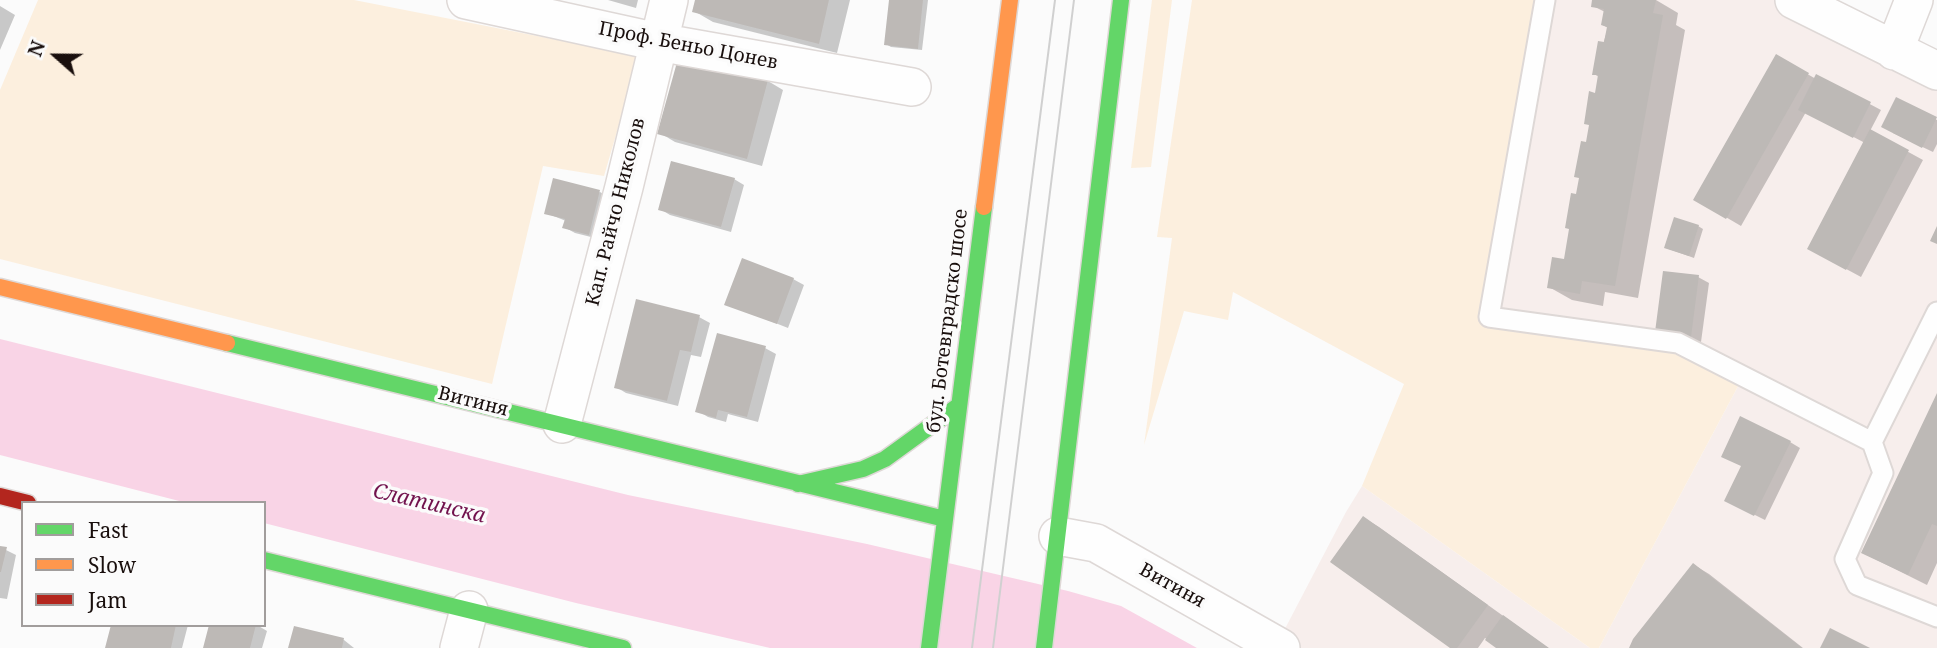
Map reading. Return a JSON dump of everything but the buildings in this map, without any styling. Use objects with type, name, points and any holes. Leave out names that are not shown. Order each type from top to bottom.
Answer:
[{"type":"main road","name":"бул. Ботевградско шосе","points":[[929,648],[1010,0]]},
{"type":"main road","points":[[1044,648],[1121,0]]},
{"type":"main road","name":"Витиня","points":[[0,287],[945,520]]},
{"type":"main road","points":[[798,484],[863,469],[885,459],[958,406]]},
{"type":"main road","points":[[0,496],[21,501]]},
{"type":"main road","points":[[266,560],[622,648]]},
{"type":"street","name":"Проф. Беньо Цонев","points":[[466,0],[657,42],[912,87]]},
{"type":"street","name":"Кап. Райчо Николов","points":[[562,424],[624,187],[669,0]]},
{"type":"street","points":[[1794,0],[1937,71]]},
{"type":"street","points":[[1894,51],[1914,0]]},
{"type":"street","name":"Витиня","points":[[1058,536],[1096,543],[1281,648]]},
{"type":"street","points":[[459,648],[468,610]]},
{"type":"lane","points":[[1545,0],[1489,317],[1678,343],[1872,442],[1883,473],[1845,559],[1857,585],[1937,617]]},
{"type":"lane","points":[[1872,442],[1937,312]]},
{"type":"shaded area","points":[[38,0],[354,0],[639,56],[604,176],[543,166],[492,384],[0,259],[0,90]]},
{"type":"shaded area","points":[[1152,0],[1172,0],[1151,167],[1131,168]]},
{"type":"shaded area","points":[[1192,0],[1545,0],[1489,316],[1678,343],[1744,375],[1599,648],[1590,648],[1362,486],[1404,384],[1233,292],[1228,320],[1184,311],[1144,445],[1172,238],[1157,237]]},
{"type":"shaded area","points":[[1545,0],[1794,0],[1937,71],[1937,648],[1599,648],[1744,375],[1489,317]]},
{"type":"shaded area","points":[[1362,486],[1590,648],[1281,648],[1277,644]]},
{"type":"water","name":"Слатинска","points":[[0,339],[628,495],[867,544],[1068,591],[1121,606],[1197,648],[770,648],[576,603],[266,524],[266,501],[179,501],[0,455]]},
{"type":"tram line","points":[[972,648],[1055,0]]},
{"type":"tram line","points":[[993,648],[1074,0]]},
{"type":"traffic: fast","points":[[1044,648],[1121,0]]},
{"type":"traffic: fast","points":[[929,648],[984,207]]},
{"type":"traffic: fast","points":[[227,343],[945,519]]},
{"type":"traffic: fast","points":[[798,484],[863,469],[885,459],[958,406]]},
{"type":"traffic: fast","points":[[266,560],[623,648]]},
{"type":"traffic: slow","points":[[984,207],[1010,0]]},
{"type":"traffic: slow","points":[[0,287],[227,343]]},
{"type":"traffic: jam","points":[[0,496],[21,501]]}]
